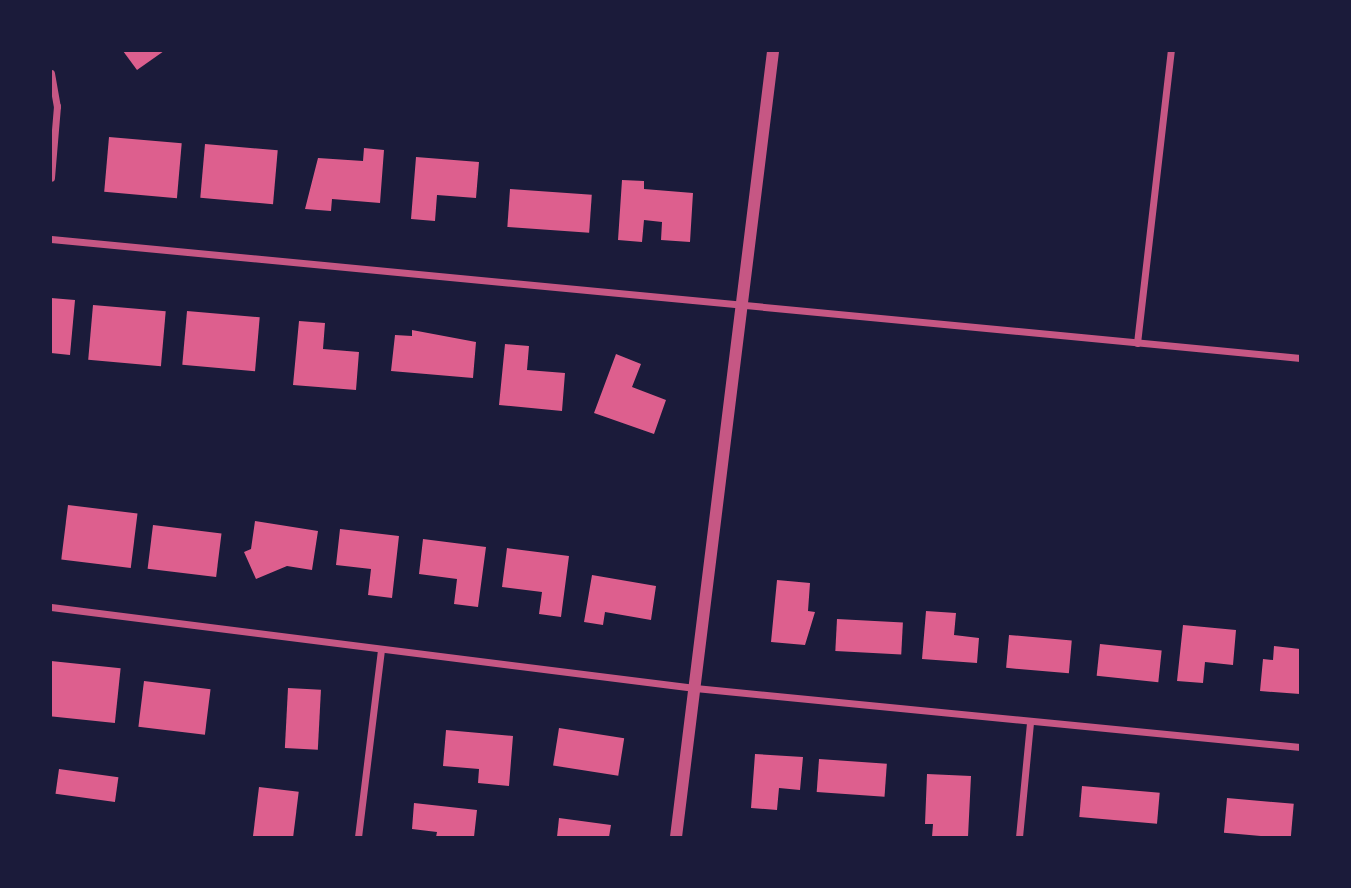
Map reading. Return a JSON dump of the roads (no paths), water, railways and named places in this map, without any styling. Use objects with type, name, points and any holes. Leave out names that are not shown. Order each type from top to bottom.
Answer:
[{"type":"street","points":[[676,837],[773,51]]},
{"type":"street","points":[[1138,343],[1171,51]]},
{"type":"street","points":[[51,73],[57,106],[51,178]]},
{"type":"street","points":[[51,239],[741,307],[1300,358]]},
{"type":"street","points":[[51,607],[695,688],[1300,747]]},
{"type":"street","points":[[358,837],[381,650]]},
{"type":"street","points":[[1019,837],[1030,722]]}]
